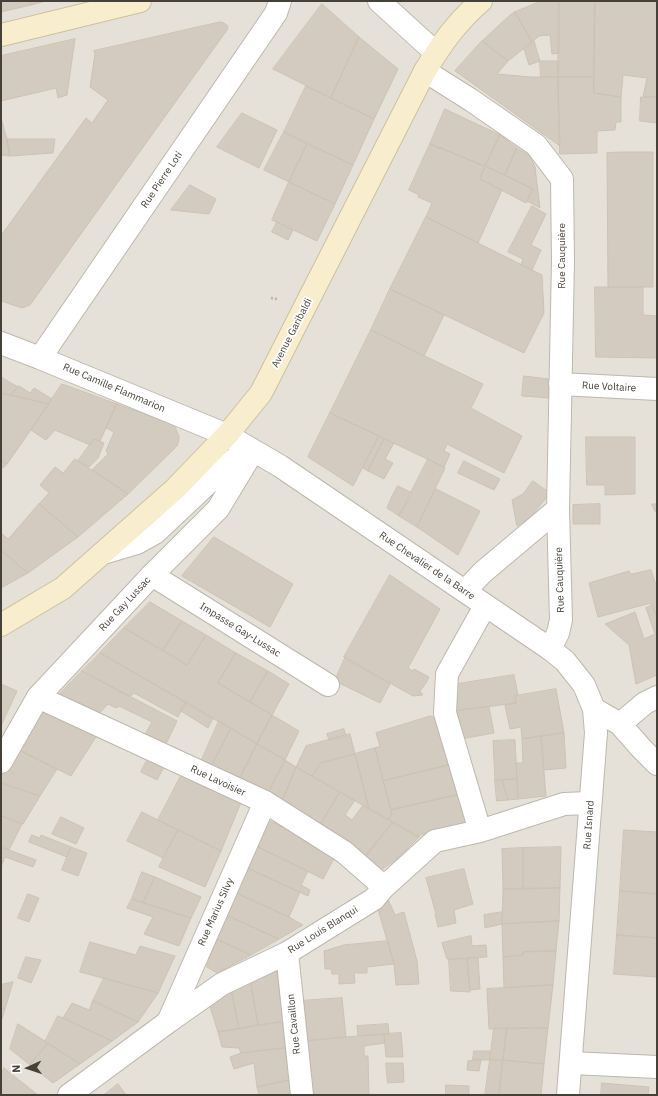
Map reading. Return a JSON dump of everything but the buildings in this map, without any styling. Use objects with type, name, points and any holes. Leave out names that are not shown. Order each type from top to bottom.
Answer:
[{"type":"main road","points":[[1,35],[140,1]]},
{"type":"main road","name":"Avenue Garibaldi","points":[[1,625],[63,588],[175,489],[227,435],[261,393],[425,72],[445,40],[466,15],[481,1]]},
{"type":"street","name":"Rue Pierre Loti","points":[[40,358],[276,13],[280,1]]},
{"type":"street","points":[[379,1],[436,53]]},
{"type":"street","name":"Rue Cauquière","points":[[425,72],[471,100],[536,145],[562,179],[563,261],[558,509],[561,620],[558,633],[550,649]]},
{"type":"street","name":"Rue Camille Flammarion","points":[[1,343],[227,435]]},
{"type":"street","name":"Rue Voltaire","points":[[560,384],[657,389]]},
{"type":"street","name":"Rue Chevalier de la Barre","points":[[227,435],[286,470],[485,606],[447,674],[445,713],[480,831]]},
{"type":"street","name":"Avenue Garibaldi","points":[[103,553],[137,543],[155,533],[225,467],[251,448]]},
{"type":"street","name":"Rue Gay Lussac","points":[[1,762],[38,697],[152,575],[218,509],[247,461],[251,448]]},
{"type":"street","points":[[465,591],[483,572],[558,509]]},
{"type":"street","name":"Impasse Gay-Lussac","points":[[152,575],[328,685]]},
{"type":"street","name":"Rue Isnard","points":[[485,606],[550,649],[565,661],[584,685],[594,709],[596,733],[568,1095]]},
{"type":"street","name":"Rue Lavoisier","points":[[38,697],[265,802],[344,852],[384,886]]},
{"type":"street","points":[[620,724],[645,703],[657,697]]},
{"type":"street","points":[[594,709],[620,724],[657,764]]},
{"type":"street","name":"Rue Marius Silvy","points":[[168,1022],[265,802]]},
{"type":"street","name":"Rue Louis Blanqui","points":[[68,1095],[222,984],[287,953],[374,899],[384,886],[435,841],[480,831],[564,804],[590,803]]},
{"type":"street","name":"Rue Cavaillon","points":[[287,953],[302,1095]]},
{"type":"street","points":[[571,1063],[657,1067]]},
{"type":"shaded area","points":[[1,1],[657,1],[657,1095],[1,1095]]}]
